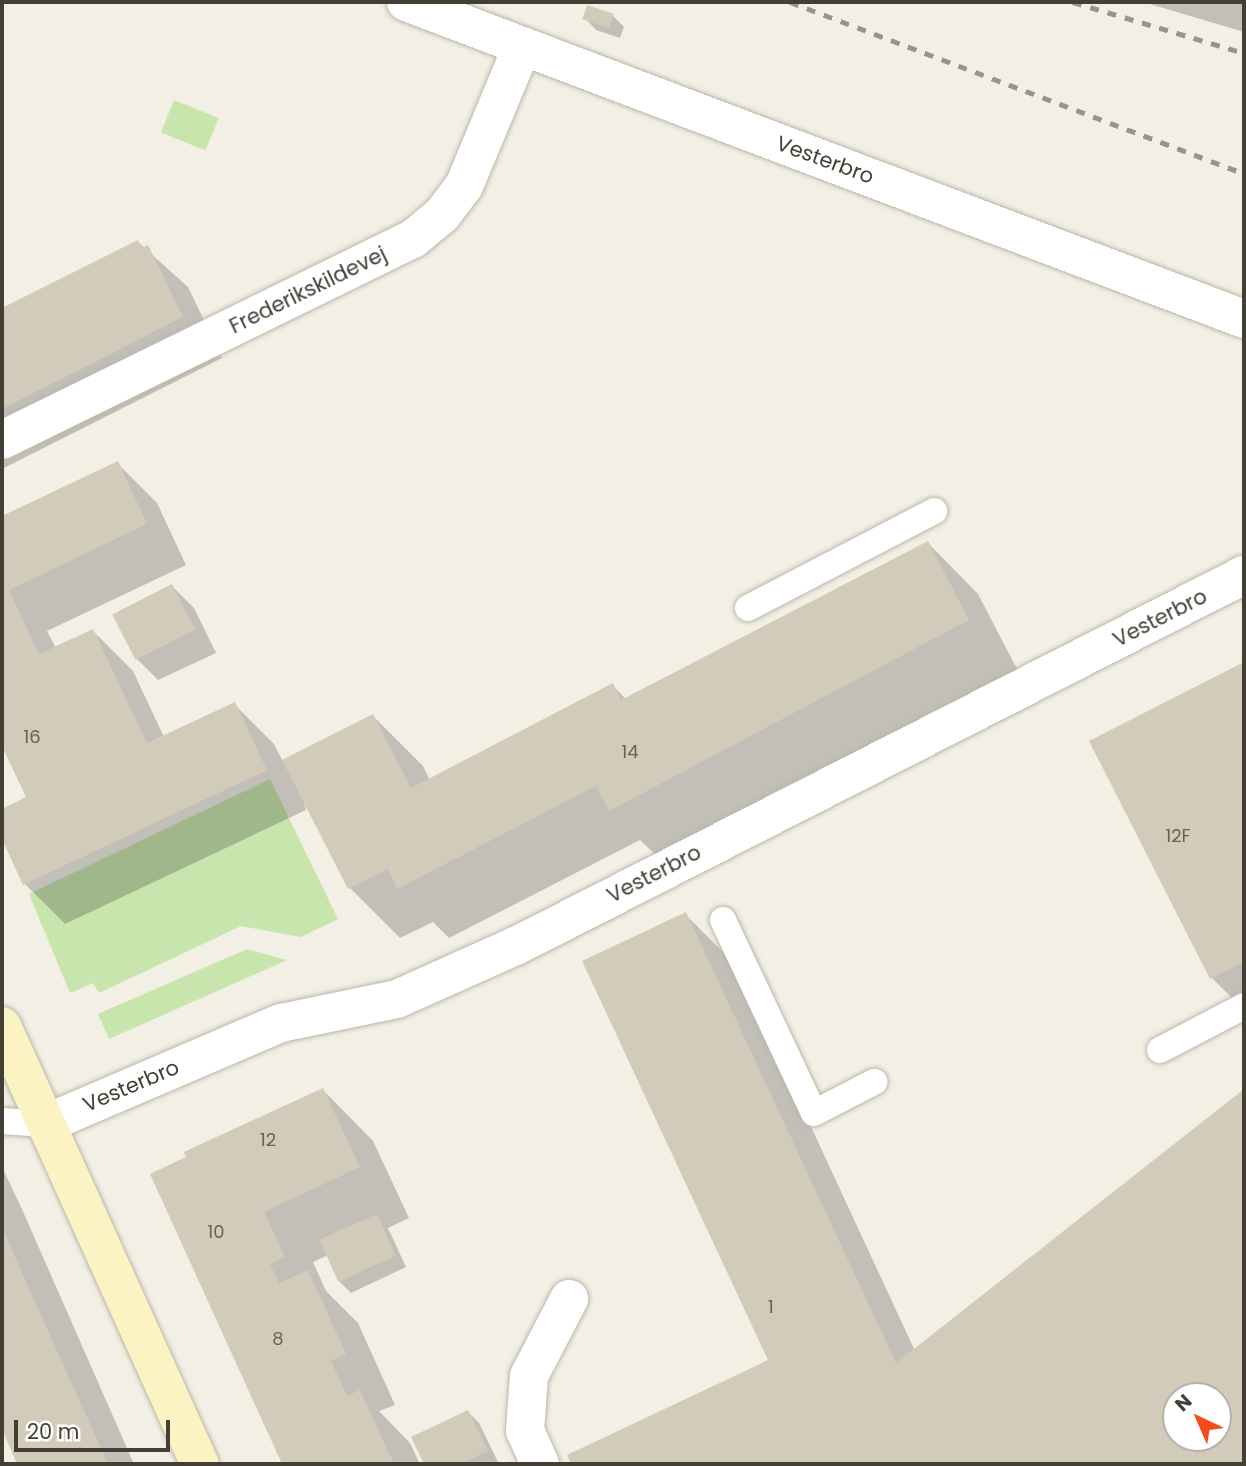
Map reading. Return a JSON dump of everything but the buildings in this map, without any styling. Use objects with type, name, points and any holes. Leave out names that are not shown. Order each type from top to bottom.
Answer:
[{"type":"main road","points":[[2,1026],[200,1464]]},
{"type":"street","name":"Vesterbro","points":[[406,2],[1244,319]]},
{"type":"street","name":"Frederikskildevej","points":[[2,440],[413,239],[442,215],[464,186],[523,47]]},
{"type":"street","name":"Vesterbro","points":[[45,1124],[282,1023],[397,999],[518,945],[1244,575]]},
{"type":"street","points":[[540,1464],[525,1431],[529,1376],[569,1299]]},
{"type":"lane","points":[[748,608],[934,511]]},
{"type":"lane","points":[[723,920],[814,1113],[874,1082]]},
{"type":"lane","points":[[1160,1049],[1244,1006]]},
{"type":"lane","name":"Vesterbro","points":[[2,1121],[45,1124]]},
{"type":"green space","points":[[174,100],[219,118],[205,150],[161,132]]},
{"type":"green space","points":[[270,779],[338,919],[301,937],[241,926],[99,993],[93,983],[70,993],[29,894]]},
{"type":"green space","points":[[247,949],[287,960],[109,1039],[98,1014]]},
{"type":"railway","points":[[790,2],[1244,174]]},
{"type":"railway","points":[[1073,2],[1244,53]]}]
